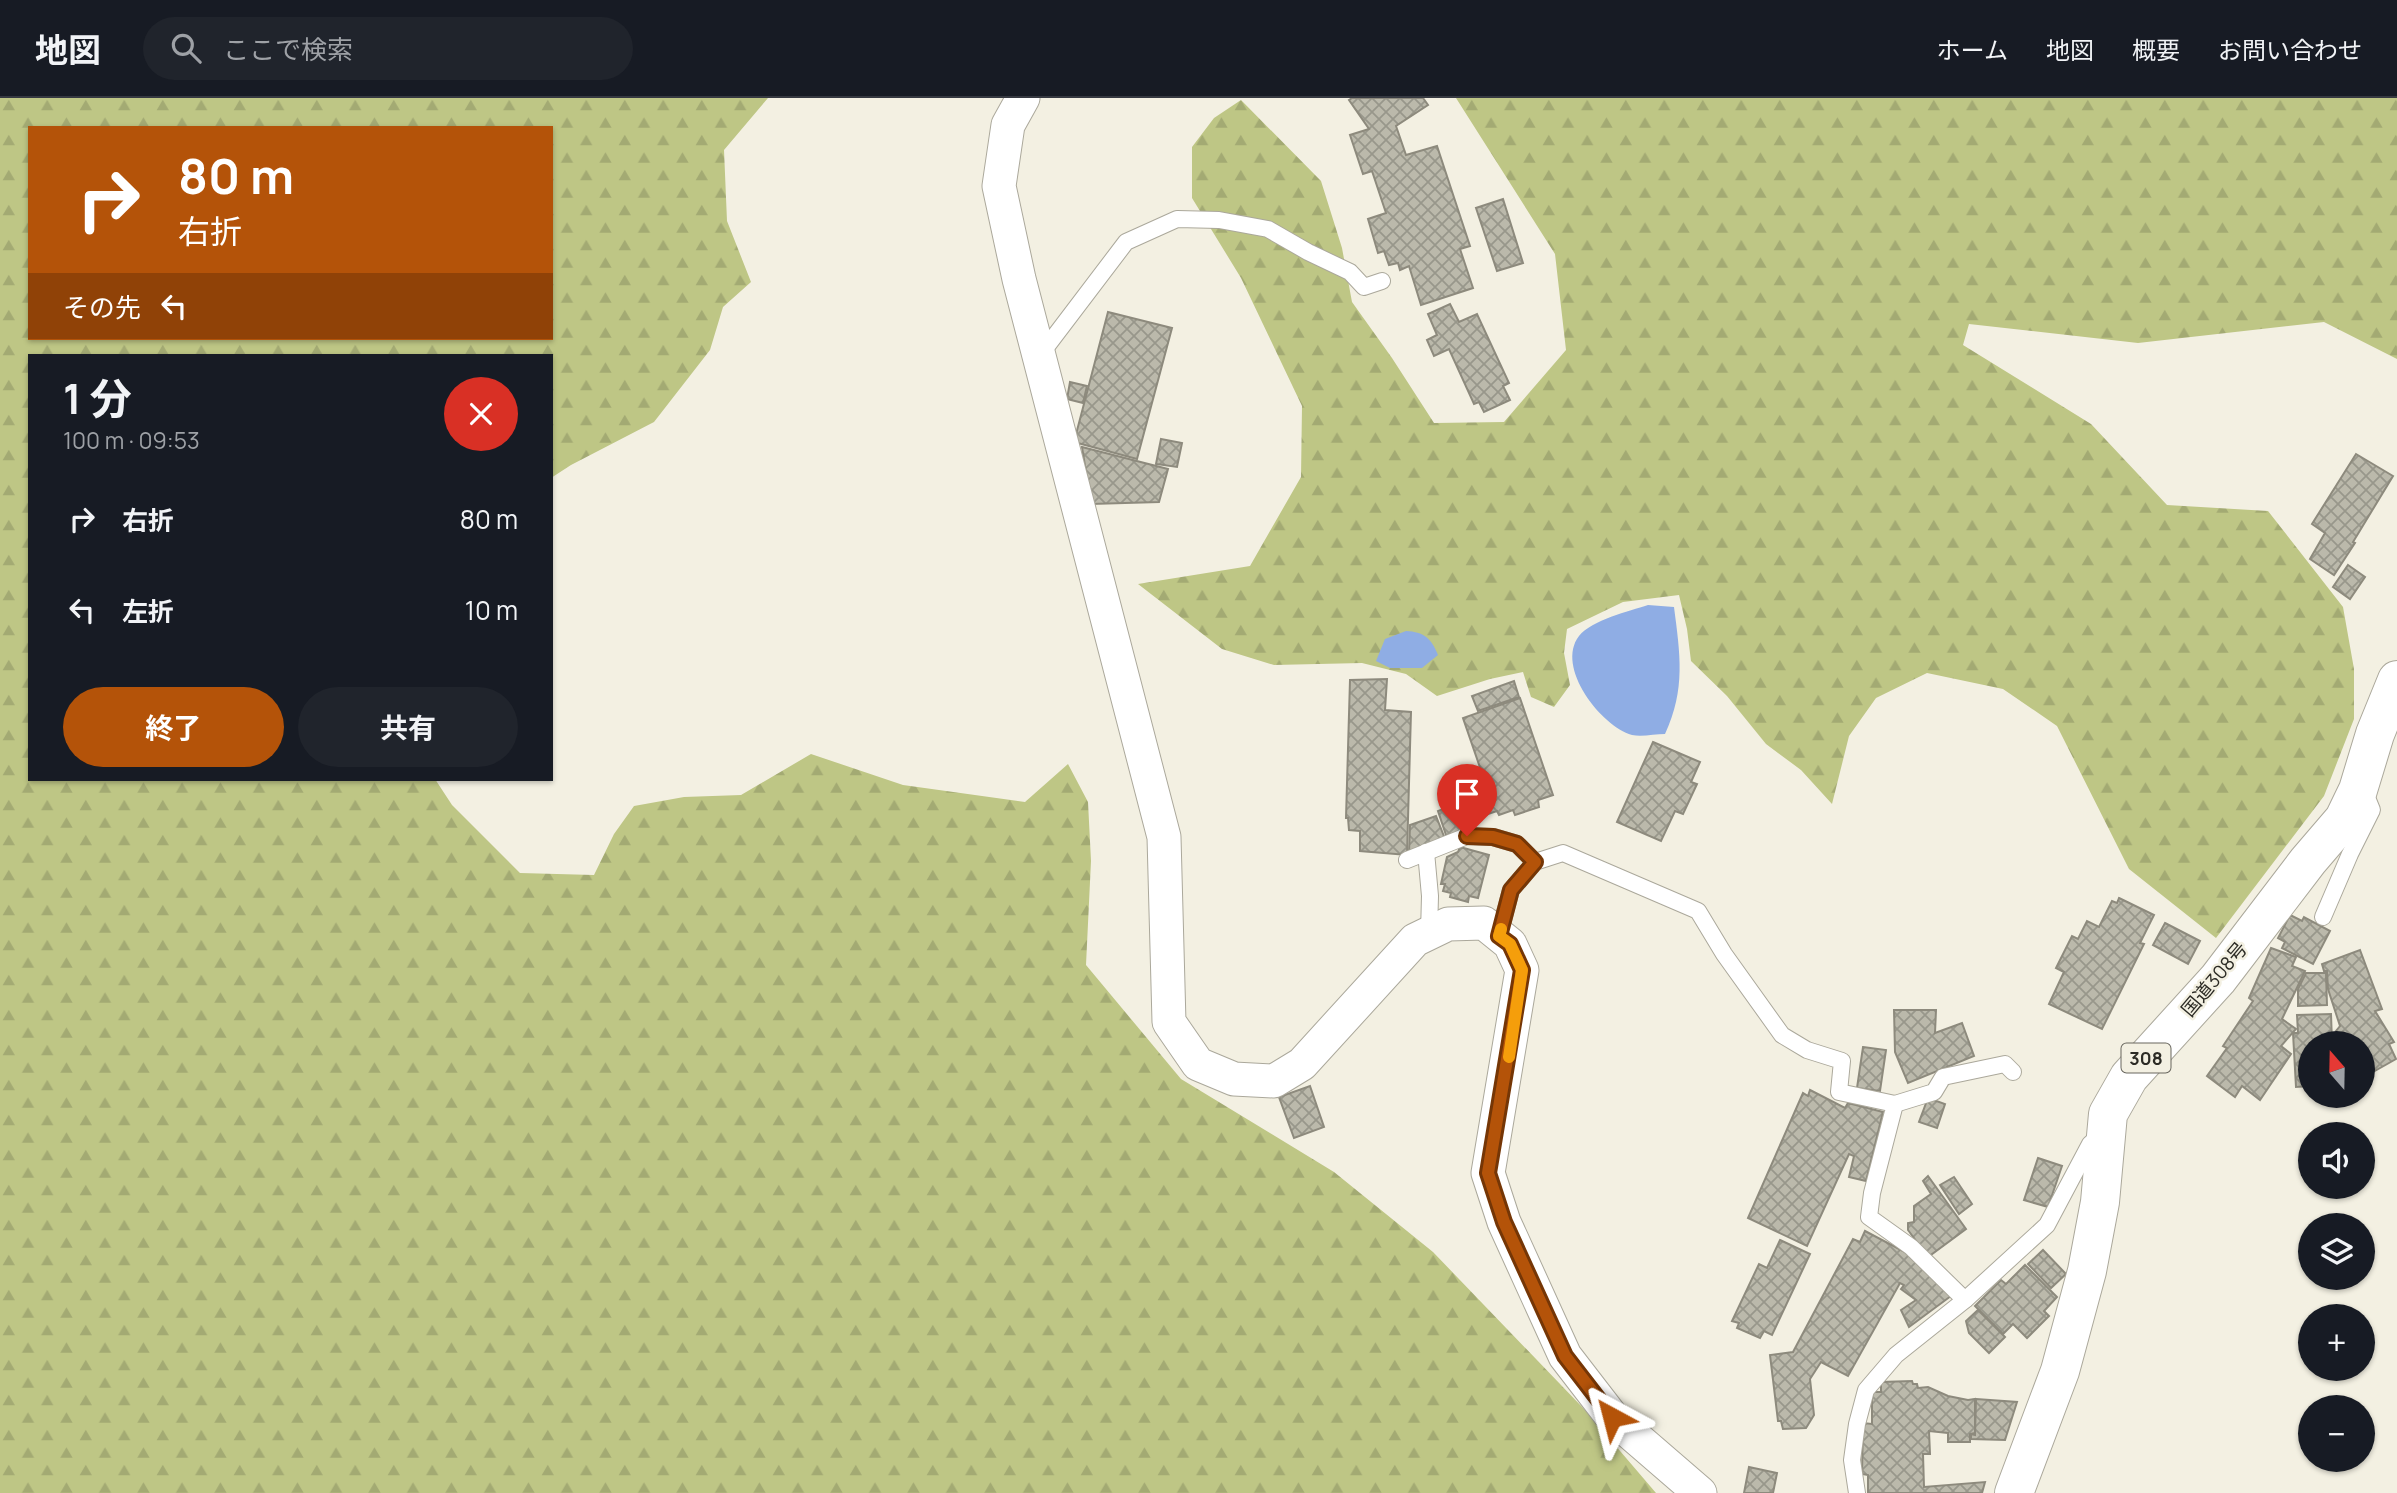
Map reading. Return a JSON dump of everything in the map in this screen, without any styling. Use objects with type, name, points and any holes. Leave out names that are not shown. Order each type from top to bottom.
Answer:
[{"type":"highway","name":"国道308号","points":[[2014,1493],[2060,1371],[2087,1271],[2100,1202],[2108,1114],[2129,1077],[2218,979],[2308,861],[2344,819],[2397,680]]},
{"type":"street","points":[[1023,98],[1008,125],[999,186],[1019,279],[1164,837],[1169,1022],[1198,1064],[1234,1079],[1274,1081],[1302,1064],[1415,940],[1448,924],[1484,923],[1510,944],[1522,970],[1488,1173],[1504,1222],[1565,1356],[1612,1417],[1700,1493]]},
{"type":"lane","points":[[1039,356],[1125,242],[1177,219],[1219,220],[1268,229],[1350,272],[1364,287],[1382,282]]},
{"type":"lane","points":[[2323,917],[2372,810],[2360,782]]},
{"type":"lane","points":[[1407,860],[1467,836],[1493,837],[1517,844],[1535,862]]},
{"type":"lane","points":[[1426,852],[1430,896],[1429,933]]},
{"type":"lane","points":[[1499,936],[1511,890],[1535,862],[1563,853],[1698,911],[1724,954],[1782,1035],[1807,1050],[1842,1061],[1839,1092],[1895,1104],[1934,1092],[1943,1077],[2005,1064],[2012,1072]]},
{"type":"lane","points":[[1895,1104],[1872,1193],[1869,1217],[1911,1247],[1965,1300]]},
{"type":"lane","points":[[1857,1493],[1852,1460],[1857,1424],[1866,1390],[1896,1355],[1965,1300],[2046,1225],[2090,1144],[2106,1129]]},
{"type":"green space","points":[[0,98],[768,98],[724,150],[727,221],[751,282],[723,307],[710,350],[654,422],[553,477],[553,354],[28,354],[28,781],[436,781],[452,805],[520,873],[594,875],[614,834],[634,806],[684,797],[741,795],[811,754],[903,785],[1025,802],[1068,764],[1088,802],[1091,861],[1086,965],[1181,1079],[1334,1172],[1433,1252],[1585,1410],[1656,1493],[0,1493]]},
{"type":"green space","points":[[1456,98],[2397,98],[2397,359],[2324,322],[2138,343],[1969,324],[1963,345],[2091,424],[2167,505],[2268,511],[2343,607],[2354,669],[2354,719],[2324,796],[2216,938],[2129,869],[2057,726],[2003,689],[1927,673],[1876,698],[1849,736],[1832,804],[1801,770],[1766,744],[1727,696],[1691,661],[1679,595],[1623,602],[1567,629],[1564,653],[1570,685],[1554,707],[1531,697],[1523,672],[1490,679],[1437,696],[1406,674],[1362,663],[1274,665],[1222,649],[1138,584],[1250,566],[1301,477],[1302,406],[1241,278],[1192,198],[1192,147],[1214,118],[1241,100],[1321,181],[1342,248],[1352,302],[1434,423],[1504,422],[1566,350],[1555,254]]},
{"type":"water","points":[[1648,605],[1674,607],[1679,686],[1672,718],[1665,734],[1636,736],[1620,729],[1595,708],[1577,679],[1573,649],[1579,636],[1593,625]]},
{"type":"water","points":[[1406,631],[1426,637],[1438,655],[1422,668],[1390,668],[1376,661],[1385,639]]},
{"type":"building","points":[[1423,98],[1428,105],[1396,126],[1406,155],[1437,146],[1470,246],[1460,249],[1473,288],[1421,305],[1409,266],[1400,270],[1398,263],[1389,265],[1384,251],[1378,253],[1368,219],[1386,213],[1372,171],[1363,174],[1350,135],[1369,129],[1349,100]]},
{"type":"building","points":[[1503,199],[1523,263],[1497,271],[1476,208]]},
{"type":"building","points":[[1450,304],[1459,322],[1477,314],[1509,383],[1503,386],[1510,400],[1484,412],[1479,402],[1474,404],[1449,349],[1434,356],[1427,340],[1437,335],[1428,314]]},
{"type":"building","points":[[1108,312],[1172,328],[1137,459],[1074,442]]},
{"type":"building","points":[[1070,382],[1087,386],[1083,403],[1067,399]]},
{"type":"building","points":[[1161,439],[1182,443],[1177,467],[1156,464]]},
{"type":"building","points":[[1082,447],[1168,469],[1159,502],[1091,504]]},
{"type":"building","points":[[2356,454],[2393,476],[2334,575],[2310,559],[2325,533],[2312,524]]},
{"type":"building","points":[[2348,565],[2365,577],[2350,599],[2333,587]]},
{"type":"building","points":[[1387,679],[1385,710],[1411,712],[1407,855],[1360,851],[1360,831],[1349,830],[1346,818],[1350,680]]},
{"type":"building","points":[[1514,681],[1519,697],[1478,711],[1472,696]]},
{"type":"building","points":[[1520,698],[1553,795],[1538,800],[1539,807],[1515,815],[1513,810],[1499,815],[1497,811],[1482,816],[1473,789],[1486,785],[1463,718]]},
{"type":"building","points":[[1653,742],[1700,762],[1691,782],[1697,784],[1683,814],[1675,811],[1661,841],[1617,822]]},
{"type":"building","points":[[1453,805],[1463,832],[1447,838],[1438,811]]},
{"type":"building","points":[[1436,816],[1445,839],[1409,852],[1410,825]]},
{"type":"building","points":[[1460,847],[1489,855],[1478,898],[1469,896],[1468,902],[1450,897],[1451,893],[1443,891],[1445,884],[1441,884],[1447,857],[1458,852]]},
{"type":"building","points":[[2119,898],[2154,915],[2140,943],[2144,944],[2102,1029],[2049,1004],[2064,972],[2056,968],[2072,936],[2078,939],[2087,921],[2099,927],[2112,901],[2117,903]]},
{"type":"building","points":[[2290,915],[2302,921],[2304,917],[2330,931],[2313,964],[2282,948],[2285,942],[2278,938]]},
{"type":"building","points":[[2165,923],[2200,941],[2188,964],[2153,945]]},
{"type":"building","points":[[2271,948],[2296,957],[2292,966],[2305,971],[2282,1019],[2296,1029],[2281,1046],[2291,1054],[2260,1100],[2242,1086],[2235,1097],[2207,1076],[2227,1048],[2223,1046],[2253,1001],[2249,998]]},
{"type":"building","points":[[2360,950],[2382,1009],[2375,1011],[2394,1042],[2389,1044],[2396,1059],[2375,1071],[2375,1031],[2336,1031],[2340,1026],[2328,989],[2327,971],[2324,971],[2322,964]]},
{"type":"building","points":[[2306,973],[2326,973],[2327,1005],[2298,1006],[2298,989]]},
{"type":"building","points":[[1894,1010],[1936,1010],[1935,1033],[1962,1023],[1974,1056],[1908,1083],[1895,1052]]},
{"type":"building","points":[[2331,1014],[2332,1031],[2298,1033],[2297,1015]]},
{"type":"building","points":[[2293,1033],[2298,1033],[2298,1087],[2296,1087]]},
{"type":"building","points":[[1863,1047],[1886,1050],[1880,1091],[1857,1088]]},
{"type":"building","points":[[1310,1086],[1324,1127],[1294,1138],[1279,1097]]},
{"type":"building","points":[[1810,1090],[1845,1108],[1848,1103],[1883,1112],[1866,1181],[1849,1177],[1854,1156],[1849,1154],[1807,1246],[1748,1218],[1803,1093],[1808,1096]]},
{"type":"building","points":[[1928,1098],[1945,1104],[1937,1128],[1919,1122]]},
{"type":"building","points":[[2038,1158],[2062,1166],[2048,1207],[2024,1200]]},
{"type":"building","points":[[1928,1176],[1966,1229],[1928,1257],[1908,1230],[1908,1223],[1914,1222],[1914,1206],[1931,1194],[1923,1181]]},
{"type":"building","points":[[1954,1177],[1972,1204],[1959,1214],[1940,1185]]},
{"type":"building","points":[[1865,1231],[1905,1252],[1951,1296],[1909,1327],[1901,1310],[1916,1300],[1901,1289],[1904,1285],[1900,1283],[1848,1376],[1821,1362],[1810,1379],[1814,1415],[1806,1428],[1783,1429],[1781,1421],[1778,1421],[1770,1355],[1793,1352],[1853,1239],[1860,1242]]},
{"type":"building","points":[[1780,1240],[1810,1254],[1772,1335],[1764,1331],[1760,1338],[1737,1328],[1739,1323],[1732,1321],[1759,1264],[1767,1268]]},
{"type":"building","points":[[2043,1250],[2066,1274],[2051,1288],[2028,1264]]},
{"type":"building","points":[[2025,1265],[2057,1297],[2044,1311],[2049,1316],[2027,1338],[2013,1324],[2003,1334],[1975,1306],[2001,1280],[2006,1284]]},
{"type":"building","points":[[1978,1310],[2005,1337],[1989,1353],[1969,1333],[1966,1321]]},
{"type":"building","points":[[1912,1381],[1918,1388],[1928,1387],[1948,1396],[1975,1399],[1975,1433],[1970,1434],[1970,1442],[1948,1442],[1948,1433],[1929,1431],[1930,1454],[1923,1454],[1924,1487],[1985,1482],[1982,1493],[1868,1493],[1868,1475],[1862,1474],[1863,1423],[1872,1424],[1872,1392],[1881,1392],[1881,1382]]},
{"type":"building","points":[[1976,1399],[2017,1402],[2005,1440],[1971,1439],[1971,1434],[1975,1435]]},
{"type":"building","points":[[1749,1467],[1777,1473],[1773,1493],[1744,1493]]},
{"type":"slow traffic","points":[[1501,929],[1499,936],[1510,944],[1522,970],[1509,1057]]},
{"type":"route","points":[[1467,836],[1493,837],[1517,844],[1535,862],[1511,890],[1499,936],[1510,944],[1522,970],[1516,1020],[1488,1173],[1504,1222],[1565,1356],[1612,1417]]}]
